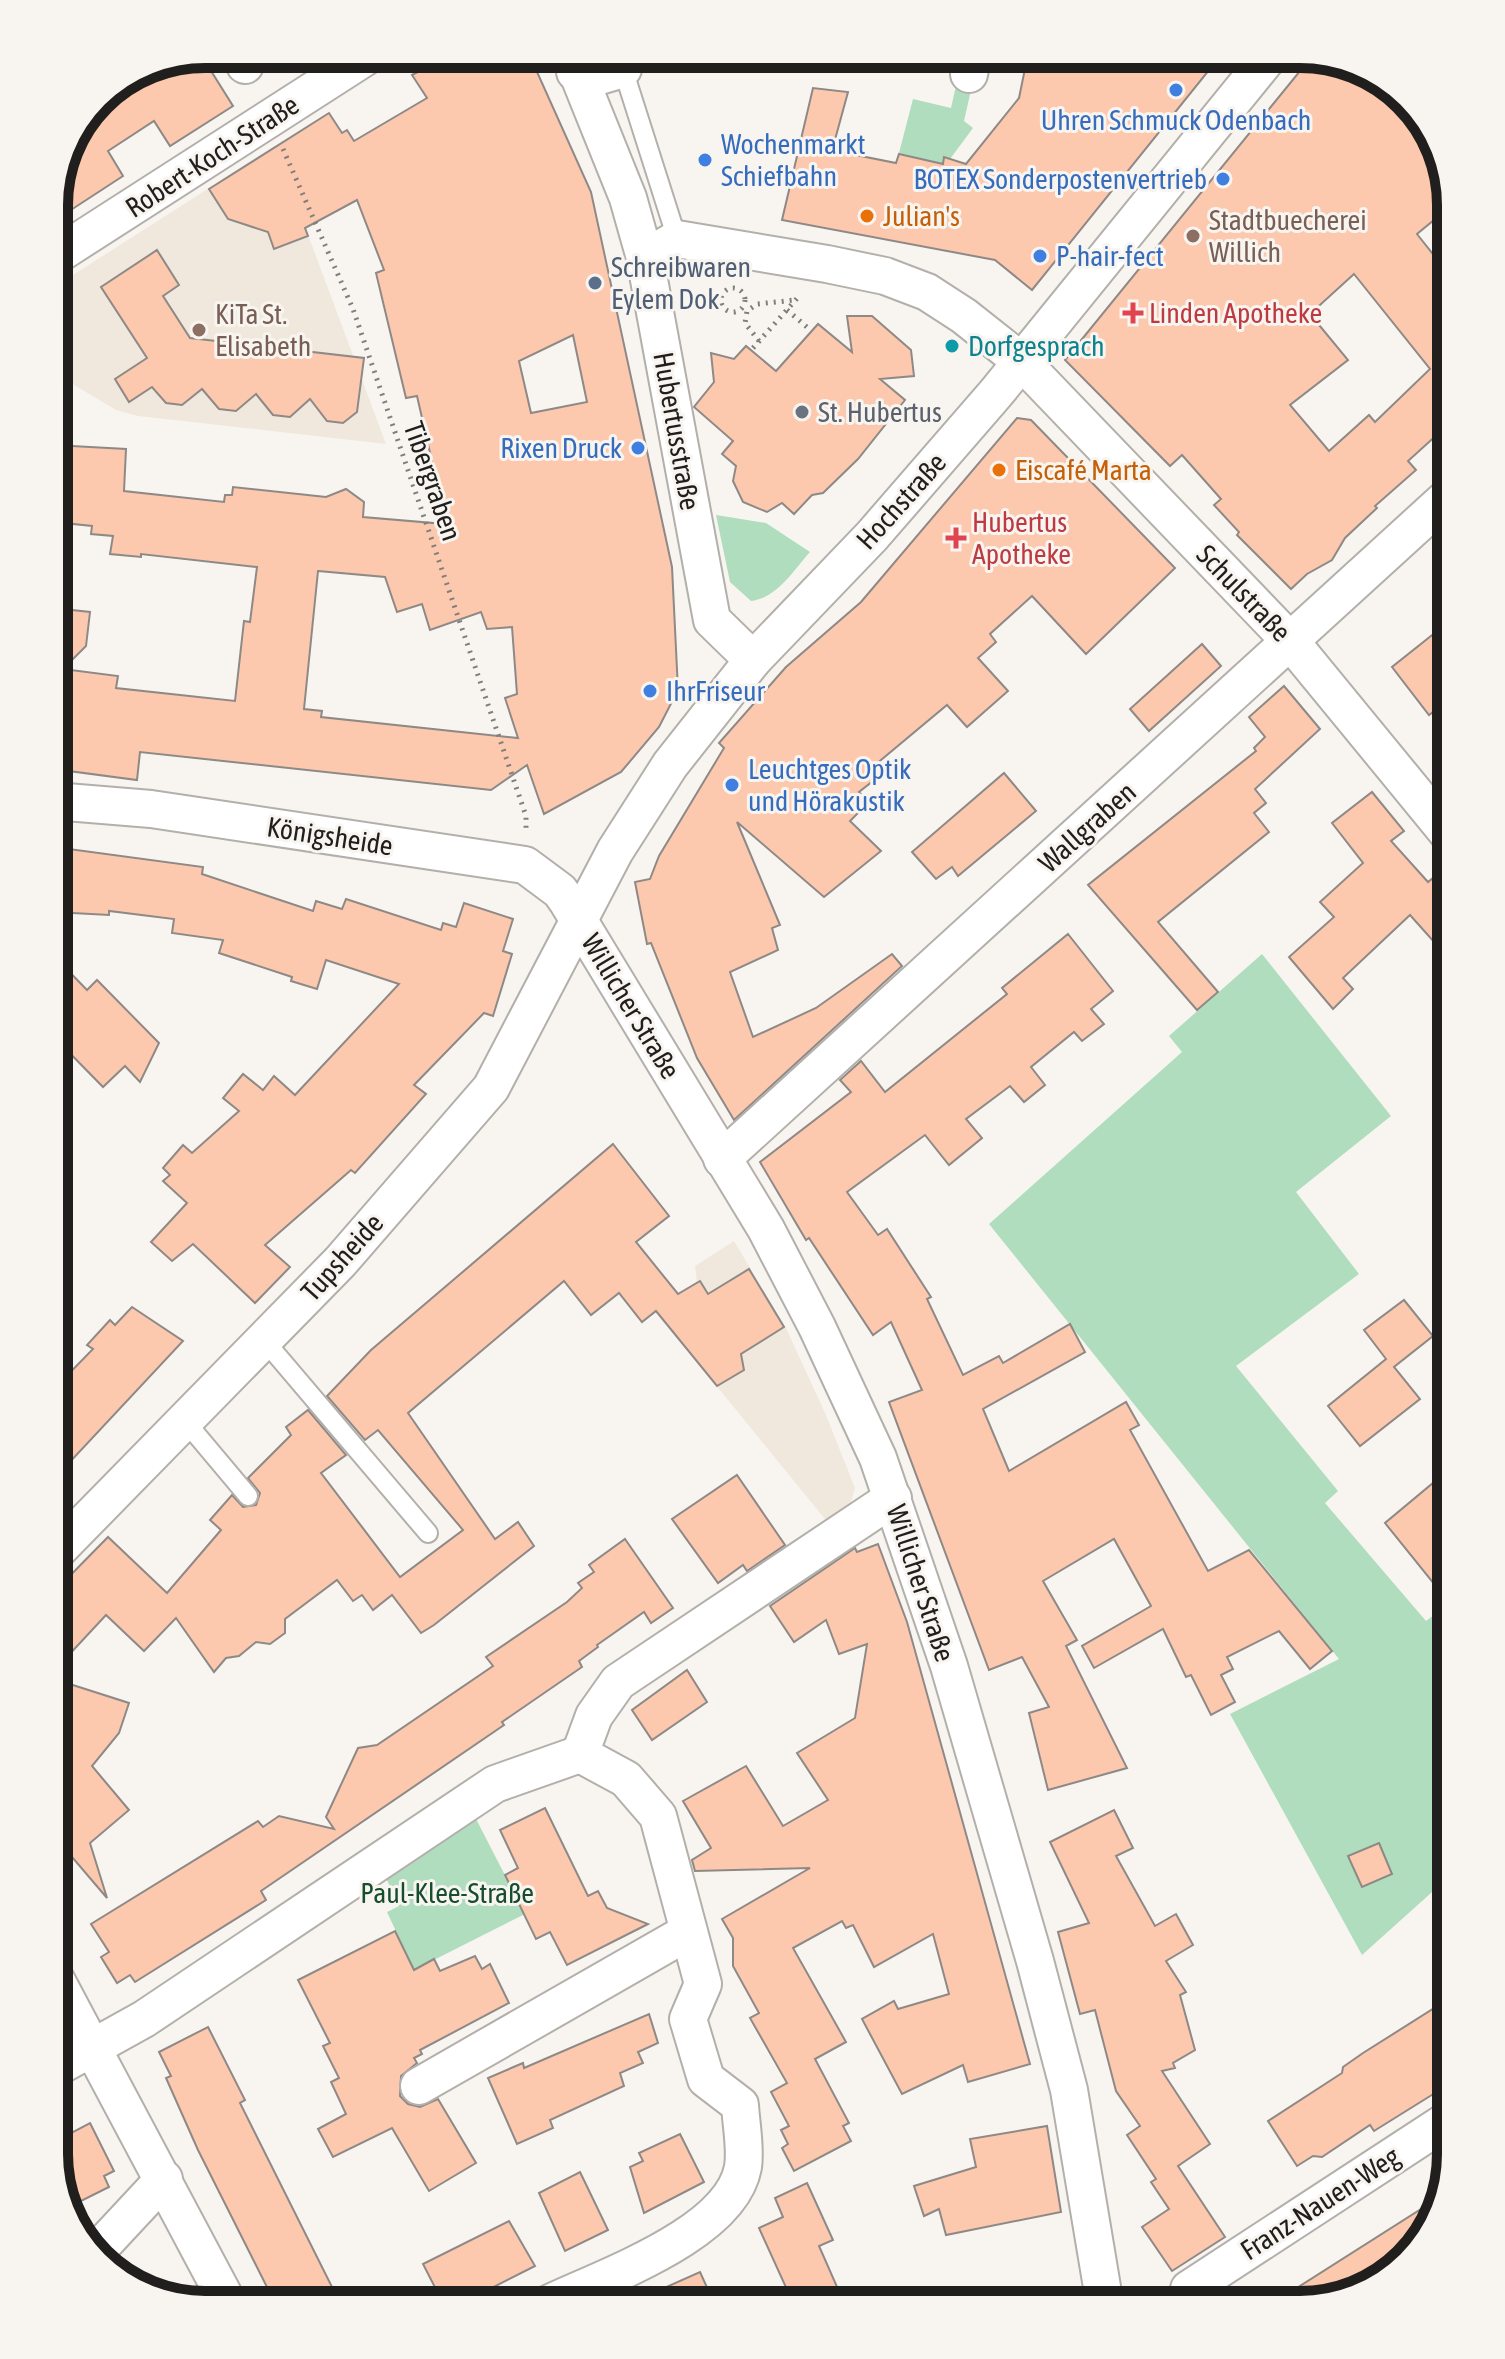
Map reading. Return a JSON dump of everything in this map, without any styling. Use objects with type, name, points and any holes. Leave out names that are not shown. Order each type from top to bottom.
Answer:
[{"type":"street","name":"Robert-Koch-Straße","points":[[68,248],[348,68]]},
{"type":"street","name":"Hubertusstraße","points":[[575,68],[628,198],[645,258],[712,620],[753,660]]},
{"type":"street","points":[[581,68],[596,77],[623,69]]},
{"type":"street","name":"Hochstraße","points":[[580,922],[615,851],[670,765],[753,660],[872,536],[1022,362],[1260,68]]},
{"type":"street","name":"Schulstraße","points":[[677,239],[885,276],[939,300],[1022,362],[1291,642],[1437,820]]},
{"type":"street","points":[[645,258],[677,239]]},
{"type":"street","name":"Wallgraben","points":[[722,1159],[1437,507]]},
{"type":"street","name":"Königsheide","points":[[68,802],[151,809],[525,865],[560,891],[580,922]]},
{"type":"street","name":"Willicher Straße","points":[[580,922],[766,1229],[817,1327],[893,1498],[985,1784],[1035,1961],[1069,2090],[1103,2291]]},
{"type":"street","name":"Tupsheide","points":[[68,1540],[340,1262],[491,1088],[580,922]]},
{"type":"street","points":[[580,1754],[594,1716],[618,1682],[893,1498]]},
{"type":"street","points":[[68,2062],[95,2048],[495,1784],[580,1754],[626,1779],[658,1816],[703,1984],[688,2019],[706,2079],[740,2105],[743,2168],[726,2202],[683,2240],[576,2291]]},
{"type":"street","points":[[419,2086],[688,1932]]},
{"type":"street","points":[[68,2001],[222,2291]]},
{"type":"street","name":"Franz-Nauen-Weg","points":[[1189,2289],[1437,2127]]},
{"type":"street","points":[[103,2245],[164,2179]]},
{"type":"lane","points":[[623,69],[677,239]]},
{"type":"lane","points":[[264,1340],[428,1533]]},
{"type":"lane","points":[[185,1421],[248,1496]]},
{"type":"path","name":"Tibergraben","points":[[270,118],[353,309],[411,478],[526,816],[525,865]]},
{"type":"path","points":[[753,348],[796,301],[757,304],[745,310],[735,313],[725,310],[720,302],[723,293],[732,288],[741,290],[745,299],[745,310],[745,323],[759,341]]},
{"type":"path","points":[[787,310],[808,328]]},
{"type":"shaded area","name":"KiTa St. Elisabeth","points":[[275,146],[386,444],[138,416],[116,410],[68,381],[68,278]]},
{"type":"shaded area","points":[[734,1241],[786,1328],[855,1488],[848,1512],[829,1524],[653,1308],[697,1282],[695,1266]]},
{"type":"green space","points":[[958,77],[973,81],[964,121],[973,128],[950,159],[944,157],[943,164],[899,153],[913,99],[951,108]]},
{"type":"green space","points":[[716,515],[766,523],[810,552],[777,589],[751,601],[730,582]]},
{"type":"green space","points":[[1262,954],[1391,1116],[1296,1192],[1359,1274],[1236,1366],[1338,1491],[1325,1503],[1426,1621],[1437,1613],[1437,1888],[1362,1955],[1230,1714],[1339,1659],[989,1224],[1182,1052],[1169,1036]]},
{"type":"green space","name":"Paul-Klee-Straße","points":[[475,1817],[525,1914],[414,1970],[387,1912],[399,1906],[386,1878]]},
{"type":"building","points":[[209,68],[233,106],[170,146],[154,121],[108,151],[123,176],[68,212],[71,178],[78,153],[91,129],[111,106],[153,78],[178,71]]},
{"type":"building","points":[[419,68],[535,68],[591,192],[672,567],[678,690],[659,727],[621,772],[544,814],[527,765],[491,790],[140,752],[137,780],[68,771],[68,670],[118,676],[116,688],[235,701],[244,621],[250,622],[257,567],[141,554],[141,557],[110,554],[113,536],[91,534],[92,526],[68,523],[68,446],[126,449],[124,491],[224,502],[225,495],[232,495],[233,487],[326,497],[346,489],[364,502],[363,517],[446,524],[431,480],[436,479],[417,396],[406,398],[376,273],[384,270],[357,200],[305,228],[308,236],[274,249],[268,232],[228,219],[209,189],[329,113],[342,133],[347,130],[354,141],[427,98],[412,75],[420,71]],"holes":[[[573,335],[587,402],[531,413],[519,361]],[[318,571],[385,577],[397,612],[422,604],[430,630],[481,612],[487,629],[512,627],[517,694],[505,698],[518,738],[321,717],[322,711],[304,709]]]},
{"type":"building","points":[[1025,68],[1211,68],[1032,290],[995,260],[782,220],[813,88],[848,92],[833,147],[836,151],[896,163],[899,154],[943,164],[944,157],[966,164],[1019,98]]},
{"type":"building","points":[[1302,68],[1344,75],[1361,82],[1390,102],[1414,129],[1423,144],[1436,187],[1437,218],[1417,234],[1437,259],[1437,435],[1408,461],[1416,470],[1345,538],[1332,560],[1307,574],[1291,589],[1237,535],[1239,532],[1214,505],[1221,499],[1182,455],[1170,466],[1065,360]],"holes":[[[1354,274],[1430,369],[1375,422],[1369,415],[1329,451],[1290,405],[1348,360],[1310,314]]]},
{"type":"building","points":[[157,250],[179,285],[163,296],[190,338],[364,358],[357,412],[343,423],[327,421],[310,399],[290,417],[273,415],[256,394],[236,411],[219,409],[202,389],[182,405],[166,403],[152,387],[129,402],[115,379],[147,358],[101,287]]},
{"type":"building","name":"St. Hubertus","points":[[847,316],[872,316],[911,350],[914,376],[880,379],[905,400],[858,459],[823,493],[812,495],[794,514],[782,503],[767,512],[743,502],[733,481],[736,466],[722,454],[733,441],[694,407],[714,382],[711,353],[734,359],[746,346],[776,371],[818,324],[852,352]]},
{"type":"building","points":[[1017,418],[1031,420],[1175,568],[1086,654],[1032,596],[990,634],[996,642],[978,658],[1008,691],[967,727],[947,705],[875,765],[882,774],[859,792],[868,803],[850,821],[881,851],[824,897],[737,822],[780,925],[772,928],[778,950],[730,972],[753,1037],[816,1008],[892,954],[902,966],[734,1120],[697,1058],[651,943],[647,944],[635,882],[650,879],[659,856],[724,748],[719,743],[786,667],[861,602]]},
{"type":"building","points":[[68,610],[90,612],[86,646],[68,664]]},
{"type":"building","points":[[1437,631],[1437,709],[1429,715],[1392,667]]},
{"type":"building","points":[[1202,644],[1221,666],[1149,731],[1130,709]]},
{"type":"building","points":[[1284,686],[1320,729],[1255,789],[1266,803],[1254,813],[1269,832],[1158,922],[1218,992],[1197,1010],[1088,885],[1256,751],[1254,748],[1265,737],[1249,717]]},
{"type":"building","points":[[1004,773],[1036,811],[958,876],[952,867],[936,879],[912,852]]},
{"type":"building","points":[[1372,792],[1404,831],[1391,841],[1428,882],[1437,875],[1437,945],[1410,915],[1343,978],[1353,989],[1333,1009],[1289,957],[1334,917],[1320,902],[1363,863],[1332,823]]},
{"type":"building","points":[[68,849],[203,867],[202,874],[313,911],[316,901],[342,909],[346,899],[441,930],[443,923],[456,927],[464,903],[513,919],[503,951],[512,954],[493,1016],[484,1013],[414,1085],[426,1094],[355,1173],[351,1170],[265,1245],[290,1267],[255,1303],[193,1244],[172,1261],[151,1242],[187,1203],[163,1181],[170,1175],[163,1168],[183,1145],[192,1153],[239,1111],[223,1098],[243,1074],[263,1090],[274,1076],[295,1095],[399,984],[326,960],[317,989],[291,981],[292,977],[219,953],[223,940],[172,933],[174,919],[109,911],[109,915],[68,913]]},
{"type":"building","points":[[1068,934],[1113,991],[1091,1009],[1104,1024],[1082,1041],[1074,1032],[1031,1067],[1045,1085],[1024,1102],[1010,1086],[966,1119],[982,1138],[949,1165],[925,1135],[847,1192],[878,1235],[887,1229],[931,1297],[927,1299],[963,1375],[999,1356],[1003,1363],[1070,1324],[1085,1352],[983,1409],[1009,1471],[1126,1402],[1139,1425],[1130,1430],[1208,1571],[1249,1550],[1332,1651],[1310,1669],[1279,1631],[1227,1657],[1233,1669],[1221,1675],[1235,1702],[1211,1715],[1191,1675],[1186,1677],[1163,1629],[1094,1668],[1082,1646],[1151,1606],[1114,1539],[1043,1581],[1077,1640],[1066,1646],[1127,1768],[1048,1790],[1029,1713],[1049,1707],[1022,1657],[989,1670],[889,1402],[922,1390],[891,1322],[873,1335],[809,1238],[806,1240],[760,1162],[851,1092],[840,1080],[861,1061],[885,1092],[1007,994],[1002,988]]},
{"type":"building","points":[[68,970],[87,990],[97,980],[159,1043],[140,1082],[125,1066],[103,1087],[68,1051]]},
{"type":"building","points":[[613,1144],[669,1216],[636,1242],[678,1294],[700,1281],[708,1294],[749,1269],[784,1327],[741,1354],[744,1370],[717,1386],[656,1311],[642,1322],[619,1293],[591,1315],[564,1281],[408,1413],[495,1539],[518,1522],[534,1546],[434,1625],[421,1633],[392,1595],[373,1610],[362,1595],[353,1601],[337,1580],[285,1619],[285,1633],[270,1644],[256,1642],[239,1656],[226,1658],[214,1672],[176,1618],[144,1651],[106,1615],[68,1656],[68,1578],[108,1537],[167,1593],[221,1530],[210,1520],[232,1495],[243,1507],[256,1505],[260,1493],[248,1478],[291,1435],[286,1427],[308,1410],[346,1455],[321,1473],[400,1577],[463,1530],[378,1430],[365,1440],[327,1396],[371,1350]]},
{"type":"building","points":[[1404,1300],[1433,1336],[1394,1367],[1420,1399],[1360,1446],[1328,1406],[1386,1359],[1364,1330]]},
{"type":"building","points":[[132,1307],[183,1341],[68,1464],[68,1375],[93,1349],[87,1345],[110,1320],[115,1325]]},
{"type":"building","points":[[737,1475],[785,1545],[747,1571],[743,1565],[718,1583],[672,1519]]},
{"type":"building","points":[[1437,1480],[1437,1588],[1385,1523]]},
{"type":"building","points":[[625,1539],[673,1608],[651,1623],[644,1612],[597,1645],[579,1661],[582,1667],[502,1722],[504,1725],[261,1891],[266,1900],[135,1982],[130,1975],[117,1983],[101,1957],[109,1952],[91,1924],[258,1821],[263,1827],[279,1816],[334,1829],[326,1817],[358,1748],[377,1745],[493,1666],[486,1657],[567,1602],[582,1588],[578,1583],[594,1572],[589,1565]]},
{"type":"building","points":[[878,1544],[907,1622],[1030,2064],[968,2082],[963,2065],[902,2094],[862,2019],[894,2001],[898,2009],[949,1994],[933,1934],[874,1967],[853,1925],[846,1928],[842,1921],[793,1948],[846,2042],[815,2059],[849,2123],[843,2126],[851,2141],[794,2171],[782,2148],[788,2144],[781,2130],[789,2126],[771,2092],[787,2083],[750,2018],[759,2013],[733,1966],[733,1938],[722,1919],[810,1868],[695,1871],[692,1860],[711,1848],[683,1801],[746,1766],[783,1826],[828,1800],[797,1753],[855,1718],[867,1644],[839,1654],[826,1620],[794,1642],[770,1606],[855,1548],[857,1552]]},
{"type":"building","points":[[687,1670],[707,1702],[652,1740],[632,1710]]},
{"type":"building","points":[[68,1683],[129,1703],[119,1733],[92,1766],[129,1810],[90,1843],[107,1898],[68,1852]]},
{"type":"building","points":[[545,1808],[588,1896],[598,1891],[607,1908],[648,1924],[567,1965],[550,1932],[536,1939],[505,1875],[518,1868],[500,1830]]},
{"type":"building","points":[[1114,1810],[1133,1848],[1116,1856],[1155,1926],[1176,1914],[1193,1945],[1166,1961],[1186,1992],[1180,1995],[1195,2050],[1173,2063],[1175,2068],[1162,2071],[1210,2144],[1178,2166],[1225,2237],[1172,2271],[1142,2227],[1169,2209],[1151,2182],[1156,2179],[1127,2135],[1140,2126],[1116,2091],[1095,2010],[1080,2014],[1058,1932],[1089,1923],[1050,1842]]},
{"type":"building","points":[[1379,1843],[1392,1874],[1362,1887],[1348,1856]]},
{"type":"building","points":[[395,1931],[414,1970],[434,1959],[440,1971],[475,1956],[482,1969],[490,1964],[509,2003],[420,2050],[422,2054],[414,2058],[417,2063],[401,2076],[400,2096],[408,2104],[420,2107],[438,2099],[476,2163],[429,2191],[392,2128],[333,2157],[318,2129],[346,2114],[331,2082],[339,2078],[323,2046],[330,2043],[298,1980]]},
{"type":"building","points":[[1437,2009],[1437,2092],[1374,2131],[1370,2125],[1322,2157],[1313,2156],[1297,2166],[1268,2121],[1342,2073],[1343,2067]]},
{"type":"building","points":[[649,2014],[658,2043],[638,2052],[643,2063],[620,2073],[624,2086],[550,2120],[553,2128],[517,2144],[488,2078],[523,2063],[524,2068]]},
{"type":"building","points":[[208,2027],[245,2100],[240,2103],[334,2291],[269,2291],[198,2150],[166,2078],[171,2076],[159,2052]]},
{"type":"building","points":[[90,2123],[114,2171],[104,2176],[109,2187],[77,2203],[71,2181],[68,2135]]},
{"type":"building","points":[[1047,2126],[1061,2212],[946,2235],[939,2209],[924,2216],[914,2186],[976,2167],[970,2139]]},
{"type":"building","points":[[680,2134],[704,2182],[644,2213],[630,2167],[643,2161],[639,2153]]},
{"type":"building","points":[[580,2172],[608,2230],[565,2251],[539,2193]]},
{"type":"building","points":[[807,2183],[833,2240],[819,2246],[839,2291],[788,2291],[759,2228],[783,2217],[775,2198]]},
{"type":"building","points":[[1427,2205],[1419,2223],[1403,2244],[1376,2268],[1344,2284],[1292,2291]]},
{"type":"building","points":[[509,2221],[535,2266],[486,2291],[437,2291],[423,2264]]},
{"type":"building","points":[[700,2272],[709,2291],[657,2291]]},
{"type":"place","name":"Uhren Schmuck Odenbach","points":[[1176,90]]},
{"type":"place","name":"Wochenmarkt Schiefbahn","points":[[705,160]]},
{"type":"place","name":"BOTEX Sonderpostenvertrieb","points":[[1223,179]]},
{"type":"place","name":"Julian's","points":[[867,216]]},
{"type":"place","name":"Stadtbuecherei Willich","points":[[1193,236]]},
{"type":"place","name":"P-hair-fect","points":[[1040,256]]},
{"type":"place","name":"Schreibwaren Eylem Dok","points":[[595,283]]},
{"type":"place","name":"Linden Apotheke","points":[[1133,313]]},
{"type":"place","name":"KiTa St. Elisabeth","points":[[199,330]]},
{"type":"place","name":"Dorfgesprach","points":[[952,346]]},
{"type":"place","name":"St. Hubertus","points":[[802,412]]},
{"type":"place","name":"Rixen Druck","points":[[638,448]]},
{"type":"place","name":"Eiscafé Marta","points":[[999,470]]},
{"type":"place","name":"Hubertus Apotheke","points":[[956,538]]},
{"type":"place","name":"IhrFriseur","points":[[650,691]]},
{"type":"place","name":"Leuchtges Optik und Hörakustik","points":[[732,785]]}]
